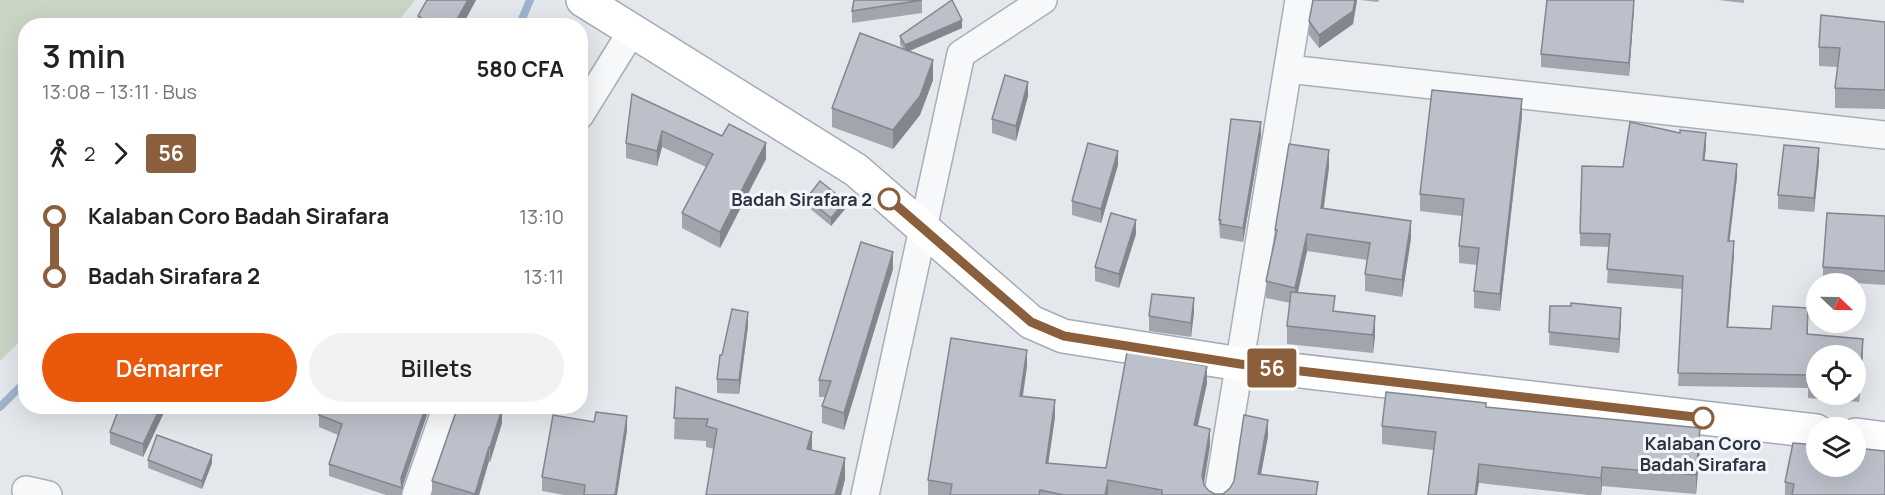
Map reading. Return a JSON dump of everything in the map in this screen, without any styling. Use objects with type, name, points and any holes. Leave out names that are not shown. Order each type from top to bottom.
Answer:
[{"type":"main road","points":[[589,4],[856,170],[1031,322],[1064,336],[1240,364],[1806,430]]},
{"type":"main road","points":[[1866,436],[1885,439]]},
{"type":"street","points":[[865,495],[961,54],[1043,0]]},
{"type":"street","points":[[1218,495],[1299,0]]},
{"type":"street","points":[[588,102],[632,32]]},
{"type":"street","points":[[1288,69],[1885,135]]},
{"type":"street","points":[[416,495],[444,414]]},
{"type":"green space","points":[[0,0],[415,0],[401,18],[18,18],[18,343],[0,361]]},
{"type":"building","points":[[427,0],[468,0],[458,18],[421,18],[418,16]]},
{"type":"building","points":[[854,0],[922,0],[852,11]]},
{"type":"building","points":[[952,0],[962,20],[905,45],[900,36]]},
{"type":"building","points":[[1313,0],[1355,0],[1353,11],[1319,35],[1309,21]]},
{"type":"building","points":[[1547,0],[1634,0],[1629,63],[1541,54]]},
{"type":"building","points":[[1821,15],[1885,22],[1885,90],[1835,88],[1840,48],[1819,47]]},
{"type":"building","points":[[860,33],[933,60],[920,96],[893,130],[832,108]]},
{"type":"building","points":[[1005,75],[1028,82],[1016,126],[992,119]]},
{"type":"building","points":[[1432,90],[1522,99],[1500,294],[1474,291],[1479,248],[1459,246],[1464,199],[1420,194]]},
{"type":"building","points":[[632,94],[722,136],[729,124],[766,143],[720,232],[682,213],[713,154],[662,131],[657,151],[626,143]]},
{"type":"building","points":[[1231,119],[1261,122],[1243,228],[1220,224],[1221,220],[1219,220]]},
{"type":"building","points":[[1630,122],[1680,133],[1680,130],[1706,133],[1703,160],[1737,164],[1728,241],[1734,241],[1727,327],[1771,329],[1773,306],[1806,308],[1807,334],[1863,339],[1863,345],[1806,345],[1806,375],[1678,373],[1683,276],[1607,269],[1610,234],[1580,233],[1582,166],[1623,167]]},
{"type":"building","points":[[1088,143],[1118,151],[1101,209],[1072,201]]},
{"type":"building","points":[[1289,144],[1329,150],[1321,208],[1411,221],[1402,280],[1365,274],[1370,243],[1307,234],[1295,288],[1266,281],[1277,230],[1275,230]]},
{"type":"building","points":[[1784,145],[1819,148],[1814,198],[1778,195]]},
{"type":"building","points":[[820,181],[845,201],[831,218],[807,198]]},
{"type":"building","points":[[1111,213],[1136,220],[1119,274],[1095,267]]},
{"type":"building","points":[[1827,213],[1885,216],[1885,271],[1823,267]]},
{"type":"building","points":[[861,242],[893,252],[844,413],[822,406],[831,381],[819,380]]},
{"type":"building","points":[[1291,292],[1335,296],[1333,311],[1375,316],[1373,335],[1287,326]]},
{"type":"building","points":[[1152,294],[1194,298],[1191,323],[1149,316]]},
{"type":"building","points":[[1571,303],[1621,308],[1619,339],[1549,332],[1550,306],[1571,306]]},
{"type":"building","points":[[732,309],[748,312],[739,380],[717,379],[720,355],[722,355]]},
{"type":"building","points":[[951,338],[1027,350],[1020,396],[1055,400],[1046,463],[1106,468],[1127,352],[1207,366],[1194,425],[1210,429],[1202,476],[1204,485],[1209,491],[1223,494],[1234,481],[1244,415],[1268,420],[1258,474],[1318,482],[1316,495],[1162,495],[1162,490],[1108,480],[1105,495],[1064,495],[1040,490],[1039,495],[950,495],[952,484],[928,480]]},
{"type":"building","points":[[676,387],[812,432],[807,449],[845,458],[835,495],[706,495],[717,429],[706,426],[708,419],[674,418]]},
{"type":"building","points":[[1386,392],[1486,403],[1486,407],[1700,428],[1696,475],[1602,467],[1601,478],[1479,464],[1475,495],[1428,495],[1436,432],[1382,426]]},
{"type":"building","points":[[596,412],[627,416],[615,495],[584,495],[585,485],[542,477],[553,415],[594,422]]},
{"type":"building","points":[[117,414],[157,414],[143,444],[110,432]]},
{"type":"building","points":[[423,414],[401,478],[402,488],[329,464],[342,424],[319,415]]},
{"type":"building","points":[[455,414],[500,414],[475,494],[432,481]]},
{"type":"building","points":[[157,435],[212,455],[202,481],[148,460]]},
{"type":"building","points":[[1793,443],[1806,444],[1806,477],[1866,477],[1866,449],[1885,451],[1885,495],[1792,495],[1794,484],[1785,482]]},
{"type":"waterway","points":[[522,18],[530,0]]},
{"type":"waterway","points":[[0,407],[18,389]]},
{"type":"bus line","name":"56","points":[[889,199],[1031,322],[1064,336],[1240,364],[1703,418]]},
{"type":"place","name":"Badah Sirafara 2","points":[[889,199]]},
{"type":"place","name":"Kalaban Coro Badah Sirafara","points":[[1703,418]]}]
